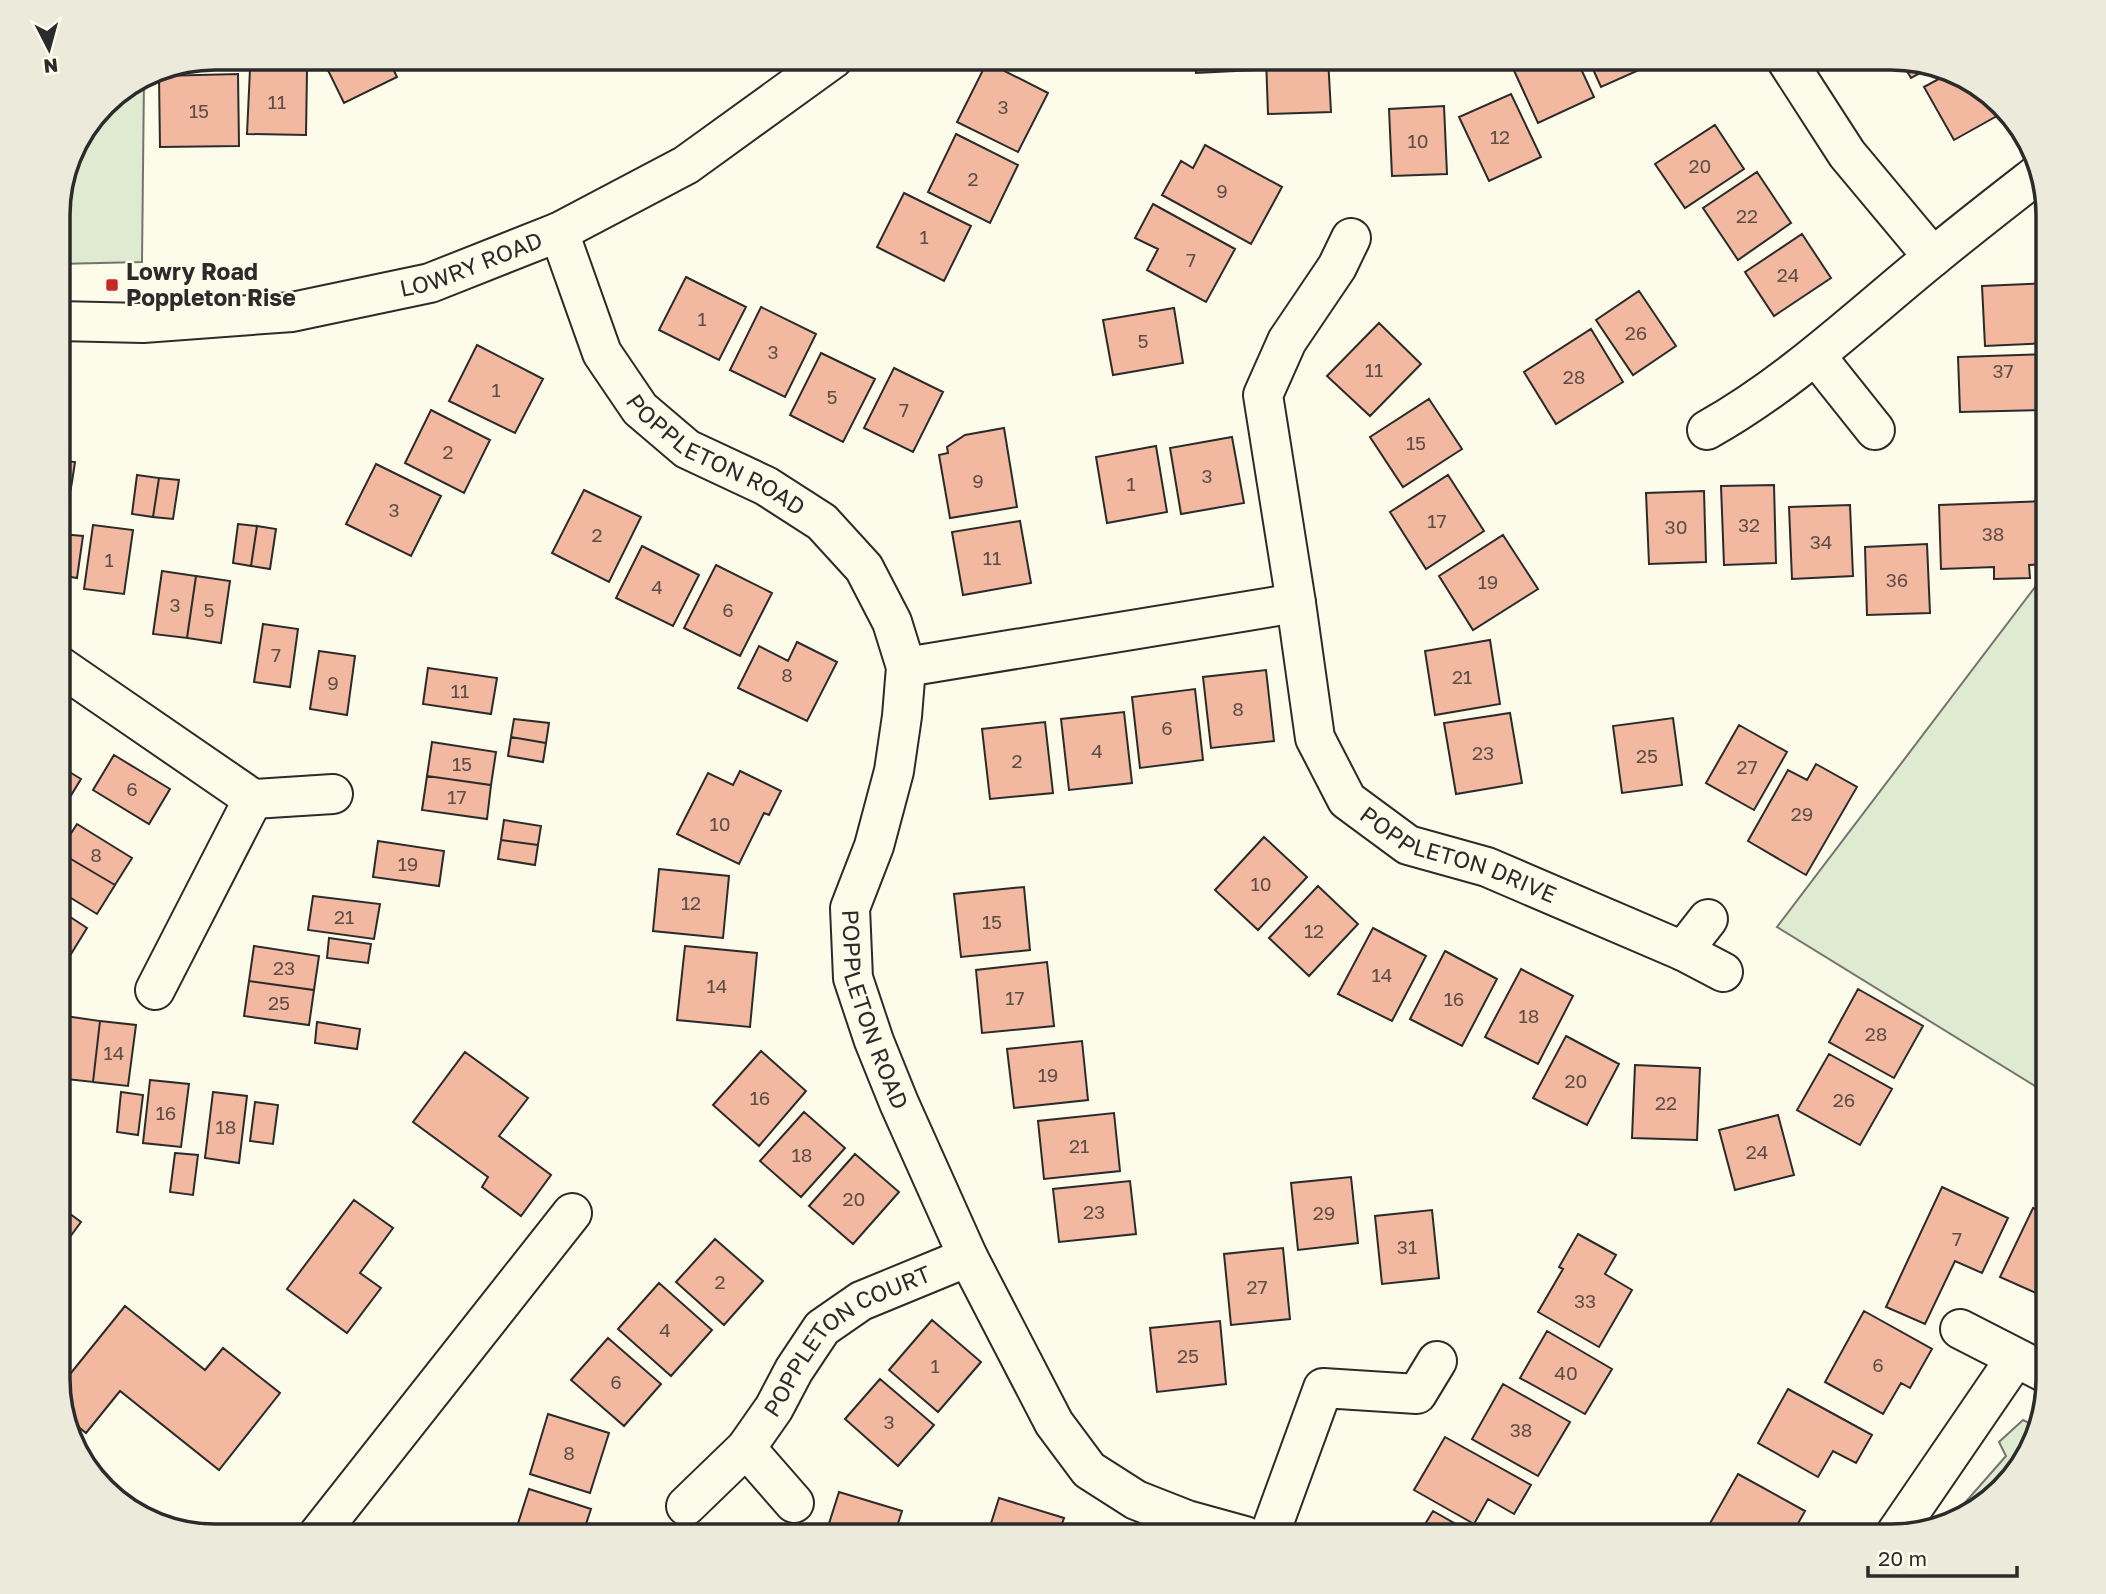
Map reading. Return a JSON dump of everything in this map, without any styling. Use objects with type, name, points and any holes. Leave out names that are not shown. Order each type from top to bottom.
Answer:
[{"type":"street","name":"LOWRY ROAD","points":[[70,321],[143,323],[292,312],[430,282],[559,232],[686,165],[817,70]]},
{"type":"street","points":[[1793,70],[1847,154],[1933,257]]},
{"type":"street","points":[[1722,422],[1816,356],[1933,257],[2031,179]]},
{"type":"street","name":"POPPLETON ROAD","points":[[559,232],[602,353],[640,409],[687,449],[766,486],[822,522],[864,568],[892,622],[906,667],[894,771],[874,846],[850,908],[853,978],[874,1041],[968,1257],[1054,1423],[1089,1470],[1136,1500],[1202,1524]]},
{"type":"street","name":"POPPLETON DRIVE","points":[[1351,238],[1338,267],[1287,341],[1263,395],[1315,738],[1348,800],[1408,845],[1488,867],[1683,951],[1723,972]]},
{"type":"street","points":[[1816,356],[1875,430]]},
{"type":"street","points":[[906,667],[1296,603]]},
{"type":"street","points":[[70,673],[253,799],[333,794]]},
{"type":"street","points":[[155,990],[253,799]]},
{"type":"street","points":[[1683,951],[1708,919]]},
{"type":"street","points":[[326,1524],[572,1213]]},
{"type":"street","name":"POPPLETON COURT","points":[[686,1506],[746,1448],[774,1408],[794,1370],[822,1328],[861,1301],[968,1257]]},
{"type":"street","points":[[1903,1523],[2032,1366],[1960,1329]]},
{"type":"street","points":[[1273,1524],[1323,1388],[1417,1394],[1437,1361]]},
{"type":"street","points":[[746,1448],[794,1503]]},
{"type":"green space","points":[[144,89],[142,262],[70,264],[70,206],[81,160],[100,127],[120,106]]},
{"type":"green space","points":[[2036,586],[2036,1087],[1777,927]]},
{"type":"green space","points":[[2023,1420],[2029,1423],[2021,1443],[2006,1467],[1986,1488],[1965,1503],[2006,1456],[1999,1442]]},
{"type":"building","points":[[250,70],[307,70],[306,135],[247,134]]},
{"type":"building","points":[[328,70],[394,70],[397,77],[344,103]]},
{"type":"building","points":[[983,70],[1003,70],[1048,93],[1018,152],[957,122]]},
{"type":"building","points":[[1196,70],[1255,70],[1196,73]]},
{"type":"building","points":[[1266,70],[1329,70],[1331,112],[1268,114]]},
{"type":"building","points":[[1514,70],[1582,70],[1594,97],[1538,123]]},
{"type":"building","points":[[1593,70],[1639,70],[1601,87]]},
{"type":"building","points":[[1907,71],[1920,73],[1911,78]]},
{"type":"building","points":[[238,74],[239,146],[160,147],[159,81],[176,76]]},
{"type":"building","points":[[1939,79],[1946,81],[1979,100],[1996,116],[1954,140],[1924,87]]},
{"type":"building","points":[[1511,94],[1541,157],[1489,181],[1459,117]]},
{"type":"building","points":[[1444,106],[1447,174],[1392,176],[1389,109]]},
{"type":"building","points":[[1715,125],[1744,169],[1685,208],[1655,164]]},
{"type":"building","points":[[956,134],[1018,165],[990,223],[928,192]]},
{"type":"building","points":[[1205,145],[1282,187],[1251,244],[1162,195],[1181,161],[1193,168]]},
{"type":"building","points":[[1757,172],[1791,223],[1738,260],[1703,208]]},
{"type":"building","points":[[904,193],[971,226],[944,281],[877,247]]},
{"type":"building","points":[[1153,204],[1235,249],[1206,302],[1147,270],[1158,249],[1135,238]]},
{"type":"building","points":[[1802,234],[1831,278],[1774,316],[1745,272]]},
{"type":"building","points":[[686,277],[746,307],[719,360],[659,330]]},
{"type":"building","points":[[2036,284],[2036,344],[1985,346],[1982,286]]},
{"type":"building","points":[[1639,291],[1676,346],[1633,375],[1596,320]]},
{"type":"building","points":[[761,307],[816,334],[785,397],[730,370]]},
{"type":"building","points":[[1174,308],[1183,363],[1113,375],[1103,320]]},
{"type":"building","points":[[1379,323],[1421,364],[1370,416],[1327,376]]},
{"type":"building","points":[[1591,329],[1623,382],[1556,424],[1524,372]]},
{"type":"building","points":[[477,345],[543,379],[515,433],[449,401]]},
{"type":"building","points":[[821,353],[875,379],[843,442],[790,415]]},
{"type":"building","points":[[2036,354],[2036,410],[1960,412],[1958,357]]},
{"type":"building","points":[[894,368],[943,392],[913,452],[864,428]]},
{"type":"building","points":[[1429,399],[1462,449],[1403,487],[1370,437]]},
{"type":"building","points":[[431,410],[490,440],[464,493],[405,463]]},
{"type":"building","points":[[1004,428],[1017,507],[950,518],[939,455],[948,453],[947,447],[965,435]]},
{"type":"building","points":[[1232,437],[1244,503],[1181,514],[1170,448]]},
{"type":"building","points":[[1156,446],[1167,512],[1107,523],[1096,457]]},
{"type":"building","points":[[70,461],[75,462],[70,482]]},
{"type":"building","points":[[376,464],[441,496],[411,556],[346,524]]},
{"type":"building","points":[[137,475],[159,478],[153,517],[132,514]]},
{"type":"building","points":[[1448,475],[1484,531],[1426,569],[1390,512]]},
{"type":"building","points":[[159,478],[179,480],[173,519],[153,517]]},
{"type":"building","points":[[1774,485],[1776,563],[1724,565],[1721,486]]},
{"type":"building","points":[[584,490],[641,517],[609,582],[552,553]]},
{"type":"building","points":[[1704,491],[1706,562],[1649,564],[1646,493]]},
{"type":"building","points":[[2036,501],[2036,565],[2029,565],[2030,578],[1994,579],[1994,567],[1941,569],[1939,505]]},
{"type":"building","points":[[1850,505],[1853,576],[1792,579],[1789,507]]},
{"type":"building","points":[[1020,521],[1031,583],[963,595],[952,532]]},
{"type":"building","points":[[238,524],[257,526],[251,566],[233,563]]},
{"type":"building","points":[[93,525],[133,530],[124,594],[84,589]]},
{"type":"building","points":[[257,526],[276,529],[270,569],[251,566]]},
{"type":"building","points":[[70,535],[83,536],[77,578],[70,577]]},
{"type":"building","points":[[1503,535],[1538,589],[1473,630],[1439,576]]},
{"type":"building","points":[[1927,544],[1930,613],[1867,615],[1865,547]]},
{"type":"building","points":[[642,546],[699,575],[673,626],[616,598]]},
{"type":"building","points":[[716,565],[772,593],[740,656],[684,628]]},
{"type":"building","points":[[162,571],[196,576],[187,638],[153,634]]},
{"type":"building","points":[[196,576],[230,581],[221,643],[187,638]]},
{"type":"building","points":[[263,624],[298,629],[290,687],[254,682]]},
{"type":"building","points":[[1490,640],[1500,704],[1435,715],[1425,651]]},
{"type":"building","points":[[797,642],[837,662],[807,721],[738,688],[759,646],[788,661]]},
{"type":"building","points":[[319,651],[355,656],[347,715],[310,709]]},
{"type":"building","points":[[428,668],[497,678],[491,714],[423,704]]},
{"type":"building","points":[[1266,670],[1274,741],[1211,748],[1203,677]]},
{"type":"building","points":[[1195,689],[1203,760],[1140,768],[1132,697]]},
{"type":"building","points":[[1124,712],[1132,783],[1069,790],[1061,719]]},
{"type":"building","points":[[1510,713],[1522,783],[1456,794],[1444,723]]},
{"type":"building","points":[[1673,718],[1682,785],[1622,793],[1613,726]]},
{"type":"building","points":[[514,719],[549,723],[546,743],[511,737]]},
{"type":"building","points":[[1045,722],[1053,793],[990,799],[982,729]]},
{"type":"building","points":[[1739,725],[1787,752],[1754,810],[1706,783]]},
{"type":"building","points":[[511,737],[546,743],[543,762],[508,756]]},
{"type":"building","points":[[432,742],[496,752],[491,785],[427,776]]},
{"type":"building","points":[[114,755],[170,789],[149,824],[93,790]]},
{"type":"building","points":[[1816,764],[1857,787],[1806,875],[1748,841],[1788,770],[1807,780]]},
{"type":"building","points":[[740,771],[781,791],[769,815],[764,813],[739,864],[677,834],[708,773],[733,785]]},
{"type":"building","points":[[70,772],[81,779],[70,797]]},
{"type":"building","points":[[427,776],[491,785],[487,819],[422,810]]},
{"type":"building","points":[[504,820],[541,826],[538,845],[501,840]]},
{"type":"building","points":[[77,824],[132,858],[115,885],[70,858],[70,835]]},
{"type":"building","points":[[1264,837],[1307,877],[1258,930],[1215,890]]},
{"type":"building","points":[[501,840],[538,845],[535,865],[498,859]]},
{"type":"building","points":[[378,841],[444,851],[439,886],[373,877]]},
{"type":"building","points":[[70,858],[115,885],[97,914],[70,897]]},
{"type":"building","points":[[659,869],[729,876],[723,938],[653,931]]},
{"type":"building","points":[[1318,886],[1358,924],[1309,976],[1269,938]]},
{"type":"building","points":[[1024,887],[1030,950],[961,957],[954,894]]},
{"type":"building","points":[[313,896],[380,904],[374,939],[308,930]]},
{"type":"building","points":[[70,917],[87,928],[70,956]]},
{"type":"building","points":[[1373,928],[1426,956],[1392,1021],[1338,994]]},
{"type":"building","points":[[329,938],[371,944],[368,963],[327,958]]},
{"type":"building","points":[[254,946],[319,956],[314,990],[249,981]]},
{"type":"building","points":[[685,946],[757,953],[750,1027],[677,1020]]},
{"type":"building","points":[[1445,951],[1497,979],[1462,1046],[1410,1019]]},
{"type":"building","points":[[1047,962],[1054,1026],[982,1033],[976,970]]},
{"type":"building","points":[[1521,969],[1573,996],[1538,1064],[1485,1037]]},
{"type":"building","points":[[249,981],[314,990],[309,1025],[244,1016]]},
{"type":"building","points":[[1858,989],[1923,1026],[1894,1078],[1829,1042]]},
{"type":"building","points":[[70,1017],[100,1021],[93,1082],[70,1079]]},
{"type":"building","points":[[100,1021],[136,1025],[128,1086],[93,1082]]},
{"type":"building","points":[[317,1022],[360,1029],[357,1049],[315,1043]]},
{"type":"building","points":[[1566,1036],[1619,1064],[1587,1125],[1533,1098]]},
{"type":"building","points":[[1082,1041],[1088,1100],[1014,1108],[1007,1049]]},
{"type":"building","points":[[761,1051],[806,1091],[759,1146],[713,1105]]},
{"type":"building","points":[[465,1052],[528,1098],[499,1136],[551,1175],[521,1216],[482,1187],[488,1177],[413,1122]]},
{"type":"building","points":[[1829,1054],[1892,1089],[1860,1145],[1797,1110]]},
{"type":"building","points":[[1635,1065],[1700,1068],[1697,1140],[1632,1138]]},
{"type":"building","points":[[150,1080],[189,1084],[181,1147],[143,1143]]},
{"type":"building","points":[[121,1092],[143,1095],[138,1135],[117,1132]]},
{"type":"building","points":[[213,1092],[247,1096],[239,1163],[205,1158]]},
{"type":"building","points":[[255,1102],[278,1105],[273,1144],[250,1141]]},
{"type":"building","points":[[804,1112],[845,1148],[801,1197],[760,1161]]},
{"type":"building","points":[[1114,1113],[1120,1171],[1044,1179],[1038,1121]]},
{"type":"building","points":[[1778,1115],[1794,1175],[1735,1190],[1719,1130]]},
{"type":"building","points":[[175,1153],[198,1155],[193,1195],[170,1192]]},
{"type":"building","points":[[855,1154],[899,1192],[853,1244],[809,1206]]},
{"type":"building","points":[[1351,1177],[1358,1243],[1298,1250],[1291,1183]]},
{"type":"building","points":[[1130,1181],[1136,1234],[1059,1242],[1053,1189]]},
{"type":"building","points":[[1942,1187],[2008,1218],[1982,1273],[1955,1261],[1925,1324],[1886,1307]]},
{"type":"building","points":[[354,1200],[393,1228],[360,1273],[381,1288],[347,1333],[287,1289]]},
{"type":"building","points":[[2033,1208],[2036,1209],[2036,1293],[2000,1277]]},
{"type":"building","points":[[1432,1210],[1439,1278],[1382,1284],[1375,1216]]},
{"type":"building","points":[[70,1214],[81,1222],[70,1237]]},
{"type":"building","points":[[1578,1234],[1616,1255],[1605,1274],[1632,1290],[1599,1347],[1538,1312],[1563,1269],[1559,1267]]},
{"type":"building","points":[[715,1239],[763,1281],[724,1325],[676,1282]]},
{"type":"building","points":[[1283,1248],[1290,1319],[1231,1325],[1224,1254]]},
{"type":"building","points":[[659,1283],[712,1330],[671,1376],[618,1329]]},
{"type":"building","points":[[125,1306],[205,1370],[223,1348],[280,1393],[219,1470],[120,1391],[86,1433],[79,1427],[75,1416],[70,1374]]},
{"type":"building","points":[[1864,1311],[1932,1349],[1910,1388],[1901,1383],[1883,1414],[1825,1382]]},
{"type":"building","points":[[932,1320],[981,1362],[938,1412],[889,1370]]},
{"type":"building","points":[[1220,1321],[1226,1384],[1157,1392],[1150,1328]]},
{"type":"building","points":[[1547,1331],[1612,1369],[1585,1414],[1520,1378]]},
{"type":"building","points":[[608,1338],[661,1384],[624,1426],[571,1380]]},
{"type":"building","points":[[880,1379],[934,1425],[898,1466],[845,1419]]},
{"type":"building","points":[[1503,1384],[1570,1422],[1538,1476],[1472,1439]]},
{"type":"building","points":[[1788,1389],[1872,1435],[1856,1463],[1833,1451],[1818,1477],[1758,1443]]},
{"type":"building","points":[[548,1414],[609,1433],[590,1493],[530,1474]]},
{"type":"building","points":[[1445,1437],[1531,1485],[1514,1514],[1488,1499],[1474,1524],[1414,1490]]},
{"type":"building","points":[[1738,1474],[1805,1511],[1798,1524],[1710,1524]]},
{"type":"building","points":[[529,1489],[591,1509],[586,1524],[518,1524]]},
{"type":"building","points":[[839,1492],[902,1511],[898,1524],[829,1524]]},
{"type":"building","points":[[999,1498],[1064,1518],[1062,1524],[991,1524]]},
{"type":"building","points":[[1433,1511],[1456,1524],[1425,1524]]},
{"type":"place","name":"Lowry Road Poppleton Rise","points":[[112,285]]}]
